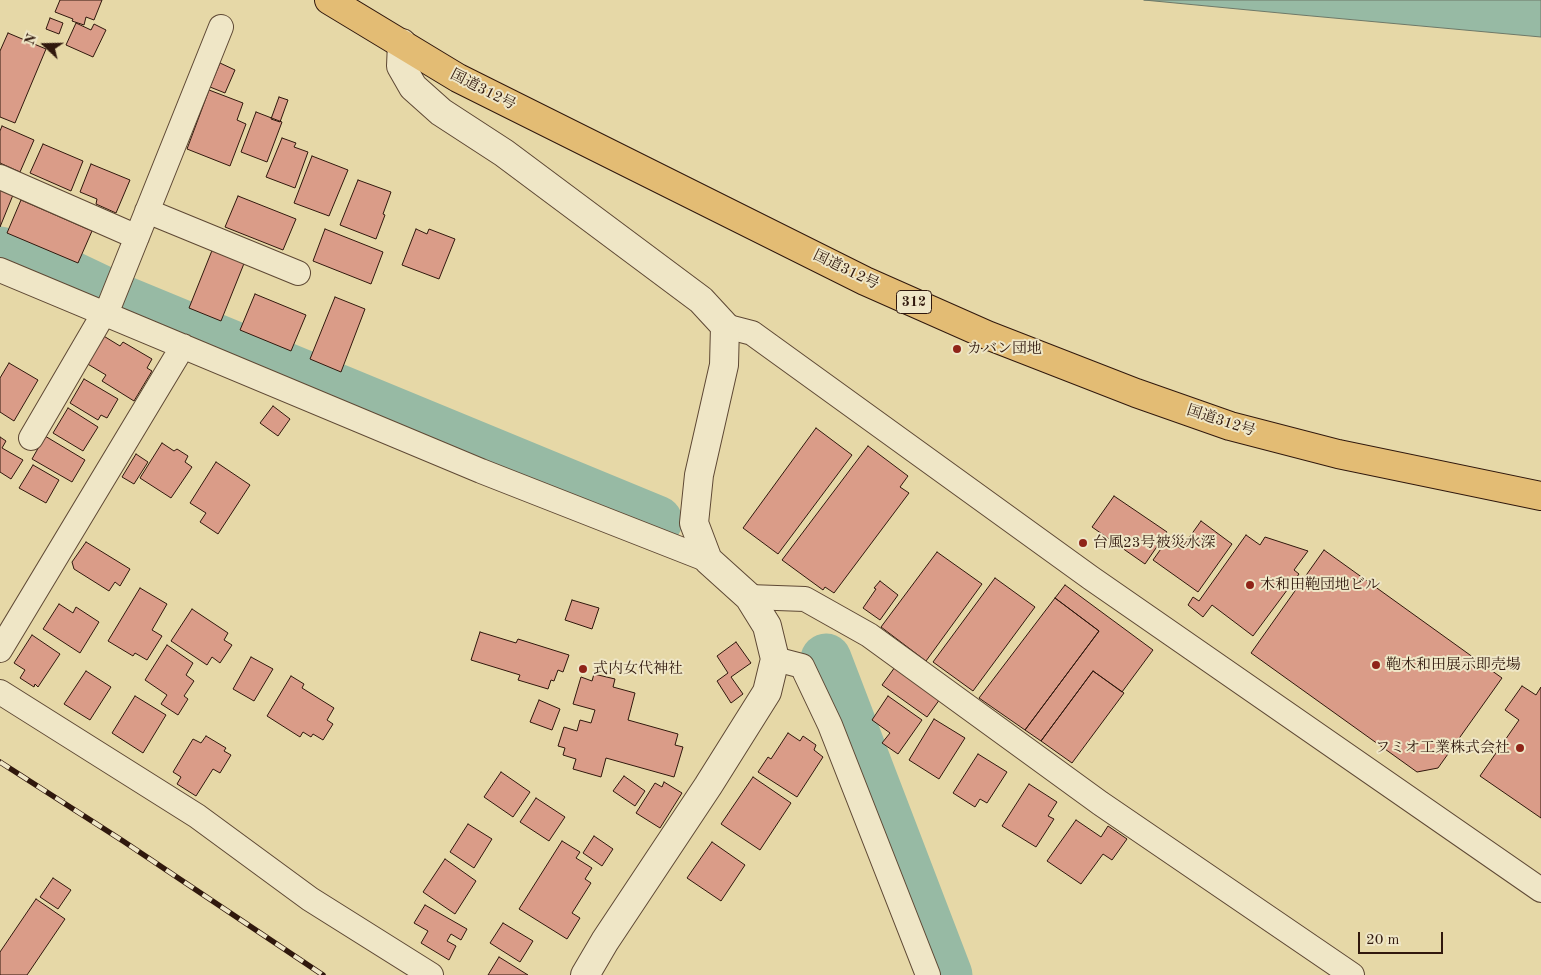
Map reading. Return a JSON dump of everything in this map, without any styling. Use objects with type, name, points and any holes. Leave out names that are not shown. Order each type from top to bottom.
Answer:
[{"type":"highway","name":"国道312号","points":[[329,0],[458,78],[865,280],[987,335],[1136,393],[1230,426],[1348,456],[1541,496]]},
{"type":"street","points":[[31,438],[105,314],[221,27]]},
{"type":"street","points":[[402,43],[401,66],[414,87],[441,112],[504,153],[701,300],[725,326],[752,333],[1091,578],[1541,890]]},
{"type":"street","points":[[0,177],[137,237]]},
{"type":"street","points":[[147,211],[298,273]]},
{"type":"street","points":[[0,270],[481,471],[708,560],[749,597],[767,626],[775,659],[768,692],[585,975]]},
{"type":"street","points":[[708,560],[694,523],[699,475],[724,365],[725,326]]},
{"type":"street","points":[[0,650],[182,346]]},
{"type":"street","points":[[749,597],[805,599],[869,635],[1100,803],[1340,972]]},
{"type":"street","points":[[775,659],[802,666],[806,674],[830,725],[928,975]]},
{"type":"street","points":[[0,692],[197,816],[310,899],[431,975]]},
{"type":"shaded area","points":[[1144,0],[1541,0],[1541,37],[1301,15]]},
{"type":"building","points":[[60,0],[102,0],[94,20],[86,17],[84,25],[55,12]]},
{"type":"building","points":[[50,18],[63,23],[59,34],[46,29]]},
{"type":"building","points":[[76,23],[91,30],[94,24],[106,30],[93,57],[66,45]]},
{"type":"building","points":[[8,33],[46,49],[15,123],[0,117],[0,51]]},
{"type":"building","points":[[220,63],[235,70],[225,93],[210,87]]},
{"type":"building","points":[[209,90],[243,103],[237,120],[246,124],[230,166],[187,149]]},
{"type":"building","points":[[279,97],[288,100],[280,122],[271,119]]},
{"type":"building","points":[[256,112],[282,122],[267,162],[241,152]]},
{"type":"building","points":[[2,126],[34,140],[20,172],[0,163],[0,131]]},
{"type":"building","points":[[282,138],[296,143],[294,147],[308,152],[295,188],[266,177]]},
{"type":"building","points":[[43,144],[83,161],[71,191],[30,173]]},
{"type":"building","points":[[312,156],[348,170],[329,216],[294,203]]},
{"type":"building","points":[[91,164],[130,180],[116,213],[96,204],[97,199],[80,192]]},
{"type":"building","points":[[358,180],[391,192],[376,239],[340,225]]},
{"type":"building","points":[[0,190],[13,195],[0,227]]},
{"type":"building","points":[[238,196],[296,219],[283,250],[225,227]]},
{"type":"building","points":[[21,200],[92,231],[78,263],[7,233]]},
{"type":"building","points":[[325,229],[383,252],[371,284],[313,261]]},
{"type":"building","points":[[416,229],[427,234],[429,229],[455,239],[439,279],[402,265]]},
{"type":"building","points":[[213,248],[245,261],[221,321],[189,308]]},
{"type":"building","points":[[255,294],[306,315],[291,351],[240,330]]},
{"type":"building","points":[[335,297],[365,309],[341,372],[310,359]]},
{"type":"building","points":[[102,335],[120,346],[123,342],[152,359],[147,368],[152,371],[134,401],[102,381],[106,375],[86,363]]},
{"type":"building","points":[[9,363],[38,380],[14,421],[0,412],[0,378]]},
{"type":"building","points":[[84,379],[118,399],[107,418],[101,415],[98,420],[70,403]]},
{"type":"building","points":[[273,406],[290,419],[278,436],[260,423]]},
{"type":"building","points":[[68,408],[98,427],[83,451],[53,433]]},
{"type":"building","points":[[816,428],[852,455],[778,554],[743,528]]},
{"type":"building","points":[[45,436],[85,460],[72,482],[32,459]]},
{"type":"building","points":[[0,437],[6,441],[2,448],[23,460],[11,479],[0,472]]},
{"type":"building","points":[[162,443],[174,451],[177,449],[188,456],[185,462],[192,467],[171,498],[140,478]]},
{"type":"building","points":[[868,446],[908,476],[900,487],[909,493],[834,593],[825,587],[823,590],[782,560]]},
{"type":"building","points":[[136,454],[148,462],[134,484],[122,477]]},
{"type":"building","points":[[216,462],[250,485],[218,534],[200,522],[206,513],[190,503]]},
{"type":"building","points":[[33,465],[59,480],[46,503],[19,488]]},
{"type":"building","points":[[1114,496],[1167,532],[1145,564],[1092,527]]},
{"type":"building","points":[[1201,521],[1232,544],[1198,592],[1153,560],[1168,539],[1181,549]]},
{"type":"building","name":"木和田鞄団地ビル","points":[[1246,535],[1260,545],[1265,537],[1308,551],[1294,570],[1299,574],[1253,636],[1212,605],[1203,617],[1188,605],[1193,597],[1199,601]]},
{"type":"building","points":[[86,542],[130,569],[120,586],[115,582],[109,591],[74,569],[72,562]]},
{"type":"building","name":"鞄木和田展示即売場","points":[[1324,550],[1502,678],[1438,768],[1417,772],[1251,653]]},
{"type":"building","points":[[937,552],[982,584],[926,661],[881,627]]},
{"type":"building","points":[[995,578],[1035,607],[973,691],[933,662]]},
{"type":"building","points":[[880,581],[898,595],[880,620],[863,608]]},
{"type":"building","points":[[1065,585],[1153,650],[1122,692],[1093,671],[1041,741],[1025,730],[1099,631],[1055,598]]},
{"type":"building","points":[[140,588],[167,604],[152,630],[162,636],[147,660],[135,653],[133,656],[108,641]]},
{"type":"building","points":[[1055,598],[1099,631],[1025,730],[979,698]]},
{"type":"building","points":[[572,600],[599,608],[592,629],[565,620]]},
{"type":"building","points":[[59,604],[73,613],[76,607],[99,622],[80,653],[43,629]]},
{"type":"building","points":[[192,609],[228,633],[224,640],[232,645],[220,663],[212,657],[207,665],[171,641]]},
{"type":"building","points":[[480,632],[516,643],[518,639],[569,655],[563,672],[558,670],[554,681],[551,680],[548,689],[518,680],[520,675],[471,660]]},
{"type":"building","points":[[32,635],[60,654],[38,687],[35,684],[34,687],[20,678],[25,670],[14,663]]},
{"type":"building","points":[[736,642],[751,663],[731,677],[743,694],[731,703],[717,681],[728,673],[717,656]]},
{"type":"building","points":[[167,645],[193,663],[186,675],[194,681],[184,696],[188,699],[178,715],[161,704],[167,695],[145,680]]},
{"type":"building","points":[[251,657],[273,669],[254,701],[233,689]]},
{"type":"building","points":[[895,667],[940,699],[927,717],[882,685]]},
{"type":"building","points":[[86,671],[111,687],[90,720],[64,704]]},
{"type":"building","points":[[1093,671],[1124,693],[1072,763],[1041,741]]},
{"type":"building","points":[[594,674],[615,679],[613,687],[635,693],[628,720],[678,734],[675,745],[683,747],[674,777],[606,758],[601,777],[573,769],[576,759],[563,755],[565,748],[558,746],[564,727],[577,731],[580,720],[591,723],[595,710],[573,704],[581,677],[592,681]]},
{"type":"building","points":[[291,676],[304,684],[302,688],[334,708],[327,720],[333,724],[323,740],[313,734],[311,737],[303,732],[300,737],[267,716]]},
{"type":"building","name":"フミオ工業株式会社","points":[[1522,686],[1536,695],[1541,687],[1541,818],[1480,776],[1519,720],[1505,710]]},
{"type":"building","points":[[135,696],[166,715],[143,753],[112,733]]},
{"type":"building","points":[[888,696],[922,720],[898,754],[882,743],[890,733],[872,720]]},
{"type":"building","points":[[539,700],[560,709],[552,730],[530,722]]},
{"type":"building","points":[[934,719],[965,738],[939,779],[909,760]]},
{"type":"building","points":[[788,733],[800,741],[803,736],[816,745],[814,750],[823,757],[797,797],[758,772],[768,757],[771,759]]},
{"type":"building","points":[[206,736],[226,748],[224,751],[231,755],[220,773],[213,769],[196,796],[177,784],[181,777],[173,772],[193,739],[201,743]]},
{"type":"building","points":[[978,754],[1007,772],[987,803],[980,799],[975,807],[953,793]]},
{"type":"building","points":[[501,772],[530,792],[513,817],[484,797]]},
{"type":"building","points":[[624,776],[645,791],[635,806],[613,791]]},
{"type":"building","points":[[753,777],[791,803],[760,850],[721,824]]},
{"type":"building","points":[[664,782],[682,793],[660,828],[636,813],[655,783],[662,787]]},
{"type":"building","points":[[1029,784],[1057,802],[1048,816],[1054,819],[1036,847],[1002,826]]},
{"type":"building","points":[[536,798],[565,817],[549,841],[520,822]]},
{"type":"building","points":[[1076,820],[1101,837],[1108,826],[1127,839],[1112,860],[1103,854],[1081,884],[1047,861]]},
{"type":"building","points":[[468,824],[492,839],[474,868],[450,852]]},
{"type":"building","points":[[594,836],[613,849],[602,866],[583,853]]},
{"type":"building","points":[[562,841],[580,852],[576,858],[592,868],[585,879],[591,883],[572,913],[580,918],[567,939],[519,909]]},
{"type":"building","points":[[712,842],[745,865],[721,901],[687,878]]},
{"type":"building","points":[[445,859],[476,881],[455,914],[423,892]]},
{"type":"building","points":[[53,878],[71,890],[58,909],[40,897]]},
{"type":"building","points":[[36,899],[65,919],[27,975],[0,975],[0,952]]},
{"type":"building","points":[[425,905],[467,929],[461,940],[451,934],[447,941],[456,946],[449,960],[421,943],[428,931],[414,923]]},
{"type":"building","points":[[503,923],[533,941],[520,962],[490,943]]},
{"type":"building","points":[[499,957],[528,975],[488,975]]},
{"type":"waterway","points":[[0,252],[39,261],[121,300],[657,521]]},
{"type":"waterway","points":[[826,659],[947,975]]},
{"type":"railway","points":[[0,762],[123,841],[323,975]]},
{"type":"place","name":"カバン団地","points":[[957,349]]},
{"type":"place","name":"台風23号被災水深","points":[[1083,543]]},
{"type":"place","name":"木和田鞄団地ビル","points":[[1250,585]]},
{"type":"place","name":"鞄木和田展示即売場","points":[[1376,665]]},
{"type":"place","name":"式内女代神社","points":[[583,669]]},
{"type":"place","name":"フミオ工業株式会社","points":[[1520,748]]}]
